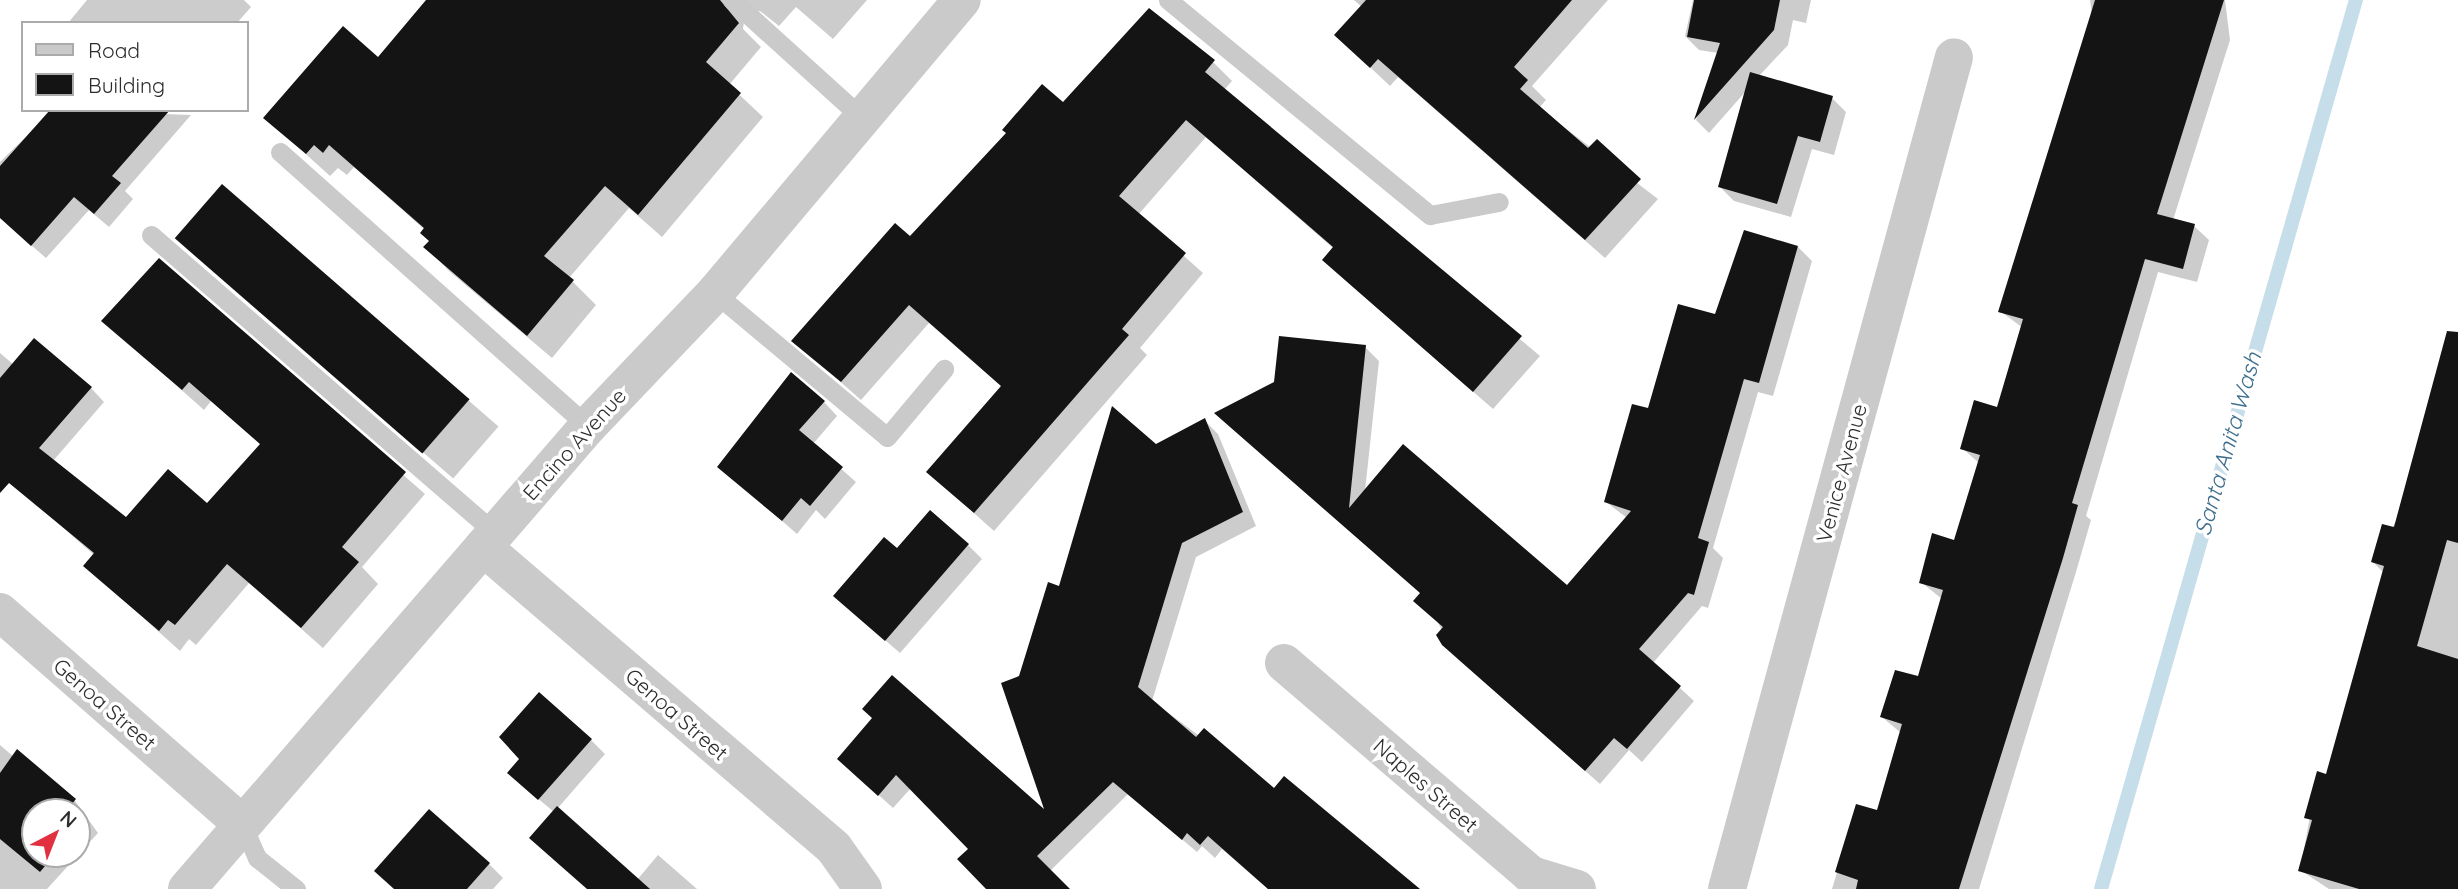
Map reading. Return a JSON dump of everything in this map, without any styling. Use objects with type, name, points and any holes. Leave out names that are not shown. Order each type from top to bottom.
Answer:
[{"type":"street","name":"Encino Avenue","points":[[187,889],[588,426],[715,293],[962,0]]},
{"type":"street","name":"Venice Avenue","points":[[1727,889],[1954,57]]},
{"type":"street","name":"Genoa Street","points":[[489,540],[834,848],[863,889]]},
{"type":"street","name":"Genoa Street","points":[[0,612],[242,824]]},
{"type":"street","name":"Naples Street","points":[[1284,663],[1531,874],[1577,889]]},
{"type":"lane","points":[[732,0],[861,117]]},
{"type":"lane","points":[[1168,0],[1430,215],[1499,202]]},
{"type":"lane","points":[[280,152],[588,426]]},
{"type":"lane","points":[[151,235],[489,540]]},
{"type":"lane","points":[[715,293],[887,437],[944,369]]},
{"type":"lane","points":[[242,824],[257,858],[296,889]]},
{"type":"building","points":[[426,0],[720,0],[739,23],[706,62],[741,93],[638,215],[605,186],[544,256],[574,280],[527,336],[423,247],[429,241],[420,233],[424,228],[329,145],[323,153],[314,145],[306,154],[263,118],[343,26],[378,57]]},
{"type":"building","points":[[1366,0],[1572,0],[1514,67],[1528,80],[1520,89],[1588,148],[1597,139],[1641,179],[1585,240],[1378,59],[1370,68],[1334,35]]},
{"type":"building","points":[[1694,0],[1780,0],[1774,30],[1694,120],[1720,43],[1687,37]]},
{"type":"building","points":[[2095,0],[2224,0],[2157,214],[2195,224],[2183,269],[2145,259],[2072,503],[2078,505],[2063,558],[1959,889],[1856,889],[1858,880],[1835,872],[1856,804],[1877,810],[1902,724],[1880,717],[1895,670],[1918,676],[1943,590],[1919,583],[1932,533],[1954,540],[1980,455],[1960,449],[1974,400],[1997,407],[2023,319],[1998,312]]},
{"type":"building","points":[[1149,8],[1215,60],[1205,72],[1522,336],[1473,392],[1322,260],[1333,247],[1186,120],[1119,196],[1186,253],[1122,329],[1129,335],[974,513],[926,472],[1001,386],[909,305],[841,382],[791,341],[895,223],[910,236],[1006,133],[1002,130],[1042,84],[1063,102]]},
{"type":"building","points":[[1750,72],[1833,96],[1820,142],[1798,136],[1777,204],[1718,187]]},
{"type":"building","points":[[48,112],[168,112],[112,176],[121,183],[94,214],[74,197],[31,246],[0,218],[0,166]]},
{"type":"building","points":[[222,184],[470,399],[422,454],[175,238]]},
{"type":"building","points":[[1744,230],[1798,246],[1759,383],[1744,379],[1698,538],[1709,542],[1694,595],[1688,593],[1639,649],[1681,686],[1627,749],[1614,738],[1585,771],[1442,645],[1436,635],[1443,627],[1413,601],[1420,593],[1214,413],[1274,382],[1279,336],[1366,345],[1349,508],[1403,444],[1567,585],[1631,511],[1604,502],[1632,404],[1648,408],[1678,304],[1715,314]]},
{"type":"building","points":[[159,258],[406,472],[342,547],[359,562],[301,628],[227,564],[175,625],[168,620],[159,631],[83,566],[94,553],[9,483],[0,493],[0,378],[34,338],[92,387],[39,448],[126,517],[168,469],[207,503],[260,444],[189,382],[182,390],[101,321]]},
{"type":"building","points":[[2447,331],[2458,332],[2458,543],[2447,540],[2417,646],[2458,659],[2458,889],[2359,889],[2298,871],[2312,820],[2304,818],[2317,771],[2326,774],[2384,566],[2371,562],[2382,524],[2394,527]]},
{"type":"building","points":[[791,372],[825,401],[799,430],[843,467],[810,506],[801,498],[782,521],[717,467]]},
{"type":"building","points":[[1112,406],[1156,444],[1205,418],[1243,512],[1182,543],[1138,687],[1196,737],[1204,728],[1274,788],[1284,776],[1420,889],[1268,889],[1208,836],[1200,845],[1187,833],[1182,840],[1113,782],[1037,856],[1070,889],[986,889],[957,859],[968,849],[896,775],[878,796],[837,759],[872,718],[862,709],[892,675],[1044,809],[1001,683],[1019,676],[1048,582],[1059,586]]},
{"type":"building","points":[[930,510],[969,544],[885,641],[833,596],[884,537],[897,548]]},
{"type":"building","points":[[539,692],[592,739],[538,800],[507,773],[519,759],[499,737]]},
{"type":"building","points":[[17,749],[75,798],[21,798],[21,856],[0,839],[0,773]]},
{"type":"building","points":[[557,806],[650,889],[587,889],[529,838]]},
{"type":"building","points":[[429,809],[490,863],[467,889],[394,889],[374,871]]},
{"type":"waterway","name":"Santa Anita Wash","points":[[2101,889],[2356,0]]}]
